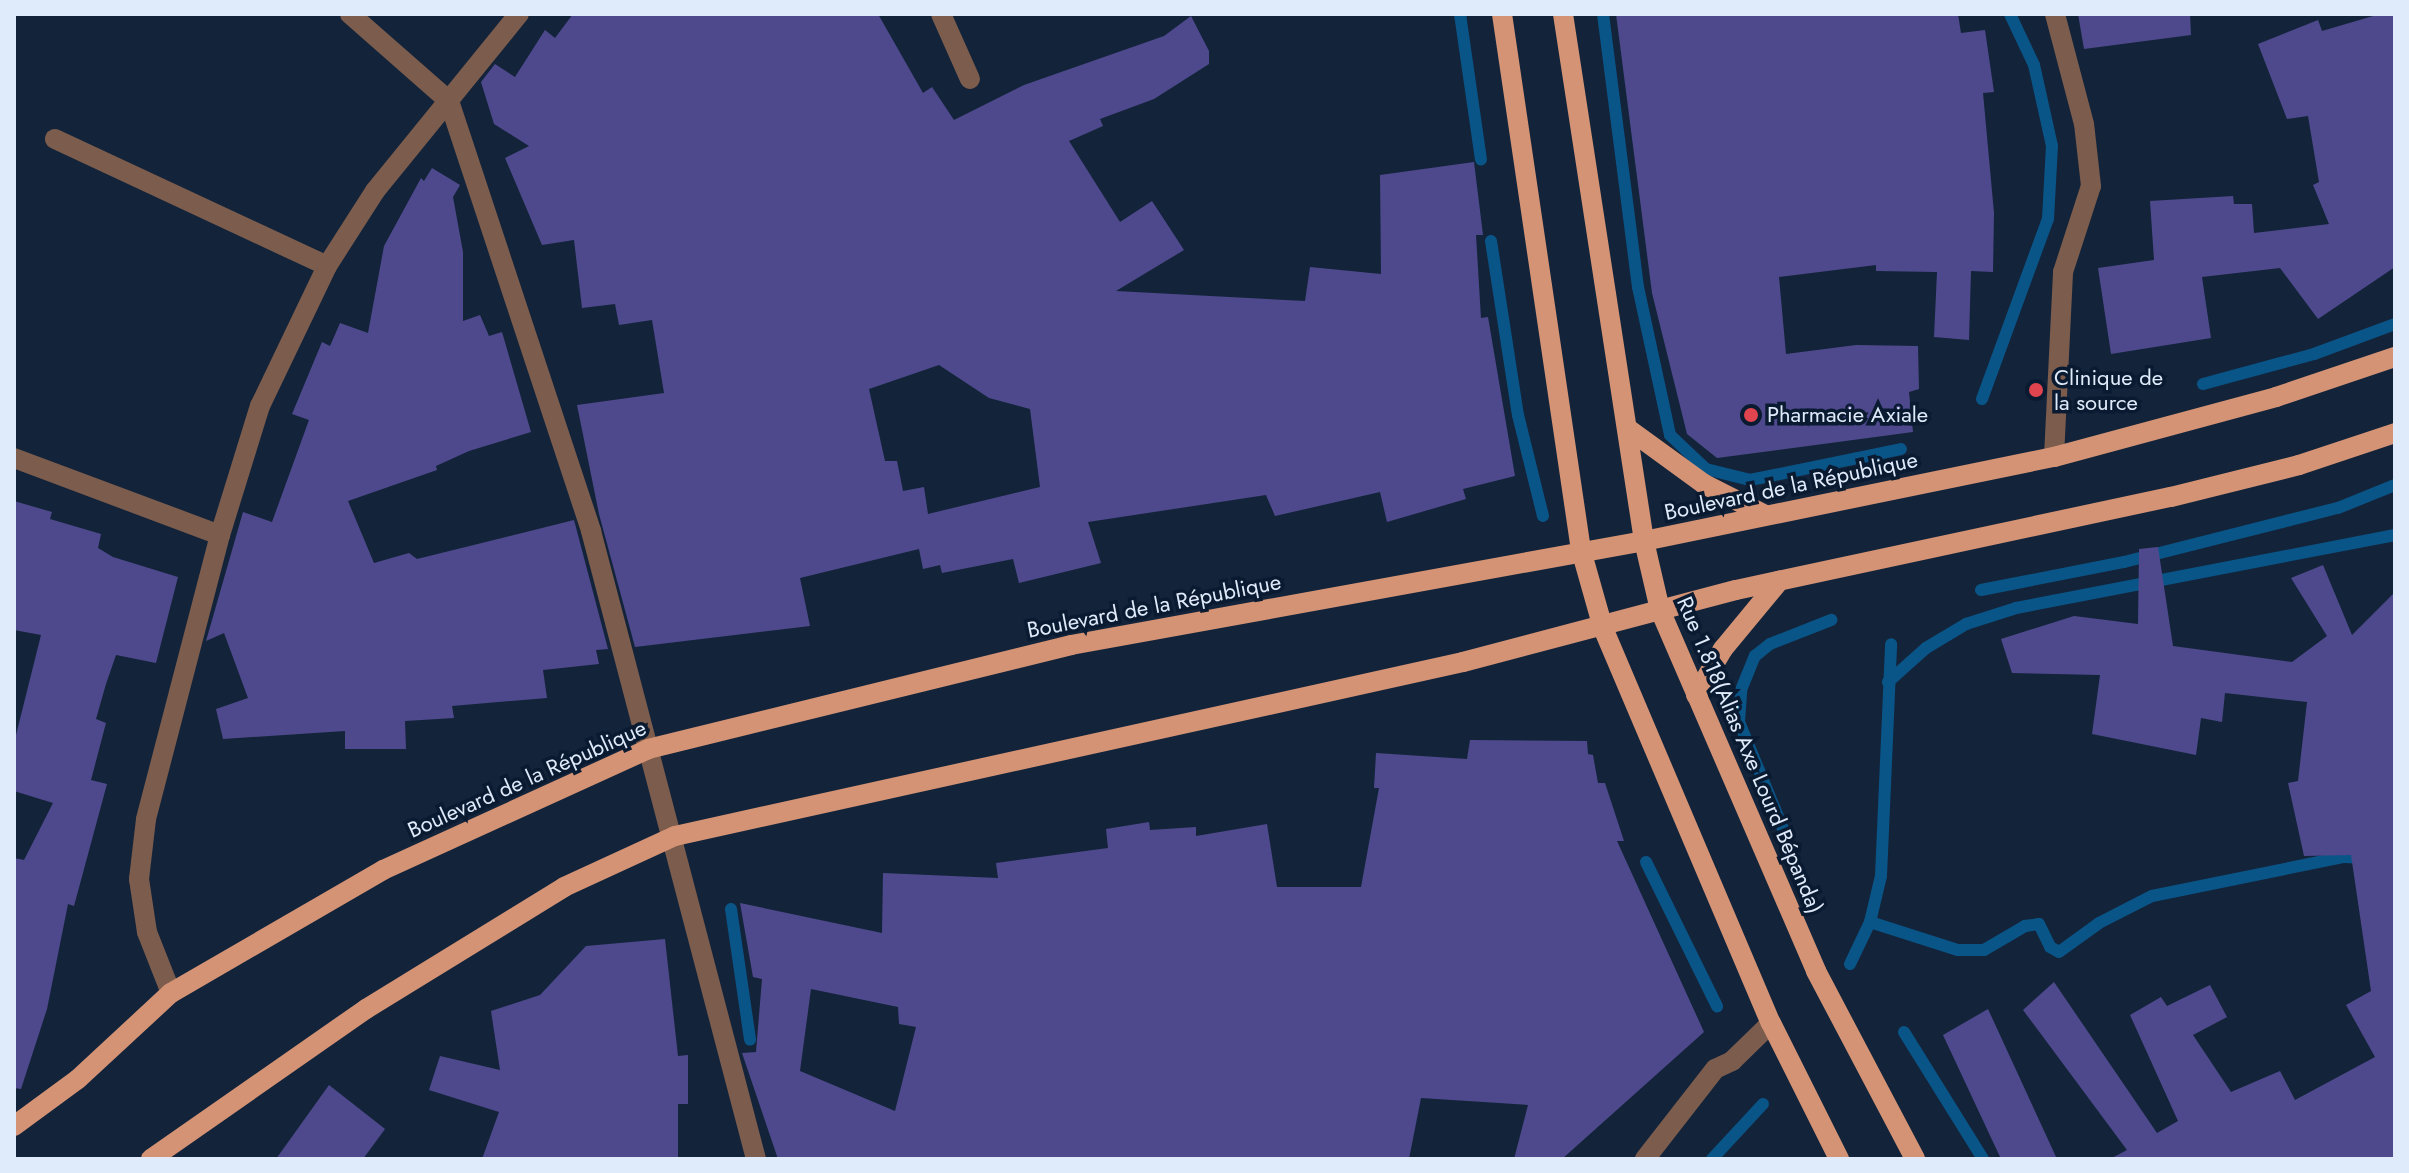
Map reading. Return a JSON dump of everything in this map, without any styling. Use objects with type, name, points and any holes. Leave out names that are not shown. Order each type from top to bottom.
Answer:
[{"type":"main road","points":[[1502,14],[1581,550],[1603,628],[1771,1023],[1839,1159]]},
{"type":"main road","name":"Rue 1.818(Alias Axe Lourd Bépanda)","points":[[1563,14],[1644,541],[1660,610],[1816,971],[1915,1159]]},
{"type":"main road","name":"Boulevard de la République","points":[[14,1126],[78,1079],[171,993],[383,870],[648,749],[1071,645],[1644,541],[2054,457],[2276,397],[2395,357]]},
{"type":"main road","points":[[1627,428],[1704,484],[1765,515]]},
{"type":"main road","points":[[151,1159],[366,1009],[564,887],[675,836],[1603,628],[1660,610],[1780,580],[2171,497],[2299,465],[2395,433]]},
{"type":"main road","points":[[1696,695],[1730,640],[1780,580]]},
{"type":"street","points":[[350,14],[449,101],[591,531],[648,749],[675,836],[756,1159]]},
{"type":"street","points":[[171,993],[147,932],[139,879],[146,819],[220,535],[260,406],[327,266],[375,191],[519,14]]},
{"type":"street","points":[[941,14],[970,79]]},
{"type":"street","points":[[2054,457],[2063,272],[2091,186],[2084,124],[2055,14]]},
{"type":"street","points":[[55,139],[327,266]]},
{"type":"street","points":[[14,458],[220,535]]},
{"type":"street","points":[[1645,1159],[1715,1069],[1732,1061],[1771,1023]]},
{"type":"building","points":[[573,14],[878,14],[923,93],[932,87],[954,120],[1024,85],[1164,36],[1191,16],[1209,51],[1209,64],[1154,99],[1100,119],[1103,126],[1069,141],[1120,222],[1152,201],[1184,250],[1116,291],[1305,301],[1310,267],[1381,274],[1380,175],[1474,162],[1483,235],[1476,235],[1481,318],[1488,317],[1515,476],[1463,489],[1466,499],[1387,522],[1380,492],[1275,516],[1266,495],[1088,522],[1101,563],[1019,583],[1013,559],[942,573],[940,565],[923,569],[919,549],[800,578],[810,626],[635,647],[599,514],[577,405],[664,393],[652,320],[619,325],[615,304],[582,308],[574,240],[542,245],[505,158],[529,146],[494,124],[481,82],[495,64],[515,77],[545,30],[555,38]],"holes":[[[939,365],[989,398],[1030,409],[1040,487],[928,514],[924,487],[903,491],[897,461],[885,461],[869,389]]]},
{"type":"building","points":[[1616,14],[1958,14],[1961,33],[1985,30],[1994,92],[1983,93],[1994,213],[1993,272],[1971,271],[1969,340],[1934,337],[1937,272],[1876,271],[1876,265],[1779,277],[1786,354],[1856,345],[1918,346],[1919,389],[1909,392],[1913,432],[1717,458],[1687,434],[1652,293]]},
{"type":"building","points":[[2078,14],[2190,14],[2191,35],[2084,49]]},
{"type":"building","points":[[2380,14],[2395,14],[2395,267],[2318,319],[2280,268],[2202,277],[2211,338],[2111,354],[2098,268],[2154,260],[2150,201],[2233,196],[2234,204],[2252,204],[2254,233],[2329,224],[2313,185],[2319,182],[2308,116],[2287,119],[2258,44],[2318,20],[2322,31]]},
{"type":"building","points":[[432,168],[460,185],[453,197],[463,252],[463,321],[480,315],[489,336],[502,332],[531,432],[469,451],[436,466],[437,470],[348,501],[374,563],[409,553],[417,559],[574,520],[608,649],[596,650],[599,664],[543,670],[547,698],[452,706],[454,718],[405,721],[406,749],[345,749],[345,731],[223,739],[216,709],[248,698],[224,633],[206,641],[243,512],[272,522],[309,420],[292,414],[322,342],[330,346],[340,323],[368,333],[384,246],[421,178],[424,181]]},
{"type":"building","points":[[14,501],[52,512],[50,519],[101,534],[98,548],[113,557],[178,577],[156,663],[116,655],[106,684],[96,719],[106,723],[91,780],[107,784],[74,906],[68,904],[47,1009],[21,1089],[14,1088],[14,858],[24,860],[53,803],[14,791],[14,743],[41,635],[14,630]]},
{"type":"building","points":[[2158,547],[2173,646],[2292,662],[2327,636],[2291,578],[2323,565],[2352,635],[2395,592],[2395,1159],[2110,1159],[2127,1150],[2023,1010],[2054,982],[2157,1133],[2178,1121],[2130,1015],[2161,997],[2167,1006],[2210,985],[2227,1017],[2193,1035],[2231,1092],[2280,1071],[2295,1100],[2375,1057],[2346,1005],[2371,991],[2351,855],[2304,856],[2288,783],[2298,781],[2307,702],[2225,693],[2222,722],[2201,718],[2196,755],[2092,734],[2100,675],[2012,673],[2001,639],[2074,616],[2138,624],[2139,549]]},
{"type":"building","points":[[1470,740],[1587,741],[1598,783],[1605,783],[1624,841],[1617,841],[1704,1032],[1562,1159],[1514,1159],[1528,1105],[1421,1098],[1409,1159],[778,1159],[742,1053],[756,1052],[762,979],[753,977],[740,903],[882,933],[883,873],[998,878],[996,863],[1108,848],[1106,829],[1149,822],[1150,830],[1196,827],[1196,836],[1267,824],[1277,887],[1361,887],[1379,788],[1374,788],[1376,753],[1467,759]],"holes":[[[811,989],[898,1007],[899,1024],[916,1027],[895,1111],[800,1071]]]},
{"type":"building","points":[[665,939],[678,1056],[688,1055],[688,1104],[678,1104],[678,1159],[482,1159],[499,1112],[429,1090],[440,1056],[500,1070],[491,1011],[540,995],[586,946]]},
{"type":"building","points":[[1988,1009],[2057,1159],[2001,1159],[1943,1035]]},
{"type":"building","points":[[329,1085],[385,1129],[363,1159],[276,1159]]},
{"type":"waterway","points":[[1460,14],[1481,159]]},
{"type":"waterway","points":[[1603,14],[1638,287],[1670,435],[1706,469],[1750,480],[1901,449]]},
{"type":"waterway","points":[[1982,399],[2048,219],[2052,146],[2034,65],[2010,14]]},
{"type":"waterway","points":[[1491,241],[1518,415],[1543,516]]},
{"type":"waterway","points":[[2203,384],[2314,354],[2395,324]]},
{"type":"waterway","points":[[1981,590],[2124,562],[2338,508],[2395,485]]},
{"type":"waterway","points":[[1888,682],[1926,648],[1966,624],[2016,608],[2395,535]]},
{"type":"waterway","points":[[1786,836],[1739,722],[1741,690],[1755,656],[1770,644],[1831,620]]},
{"type":"waterway","points":[[1850,964],[1870,922],[1881,876],[1891,644]]},
{"type":"waterway","points":[[1870,922],[1958,950],[1984,950],[2025,926],[2039,924],[2050,947],[2059,952],[2099,923],[2152,896],[2344,857],[2395,859]]},
{"type":"waterway","points":[[1646,862],[1717,1006]]},
{"type":"waterway","points":[[731,909],[750,1040]]},
{"type":"waterway","points":[[1904,1032],[1983,1159]]},
{"type":"waterway","points":[[1712,1159],[1763,1104]]},
{"type":"place","name":"Clinique de la source","points":[[2036,390]]},
{"type":"place","name":"Pharmacie Axiale","points":[[1751,415]]}]
